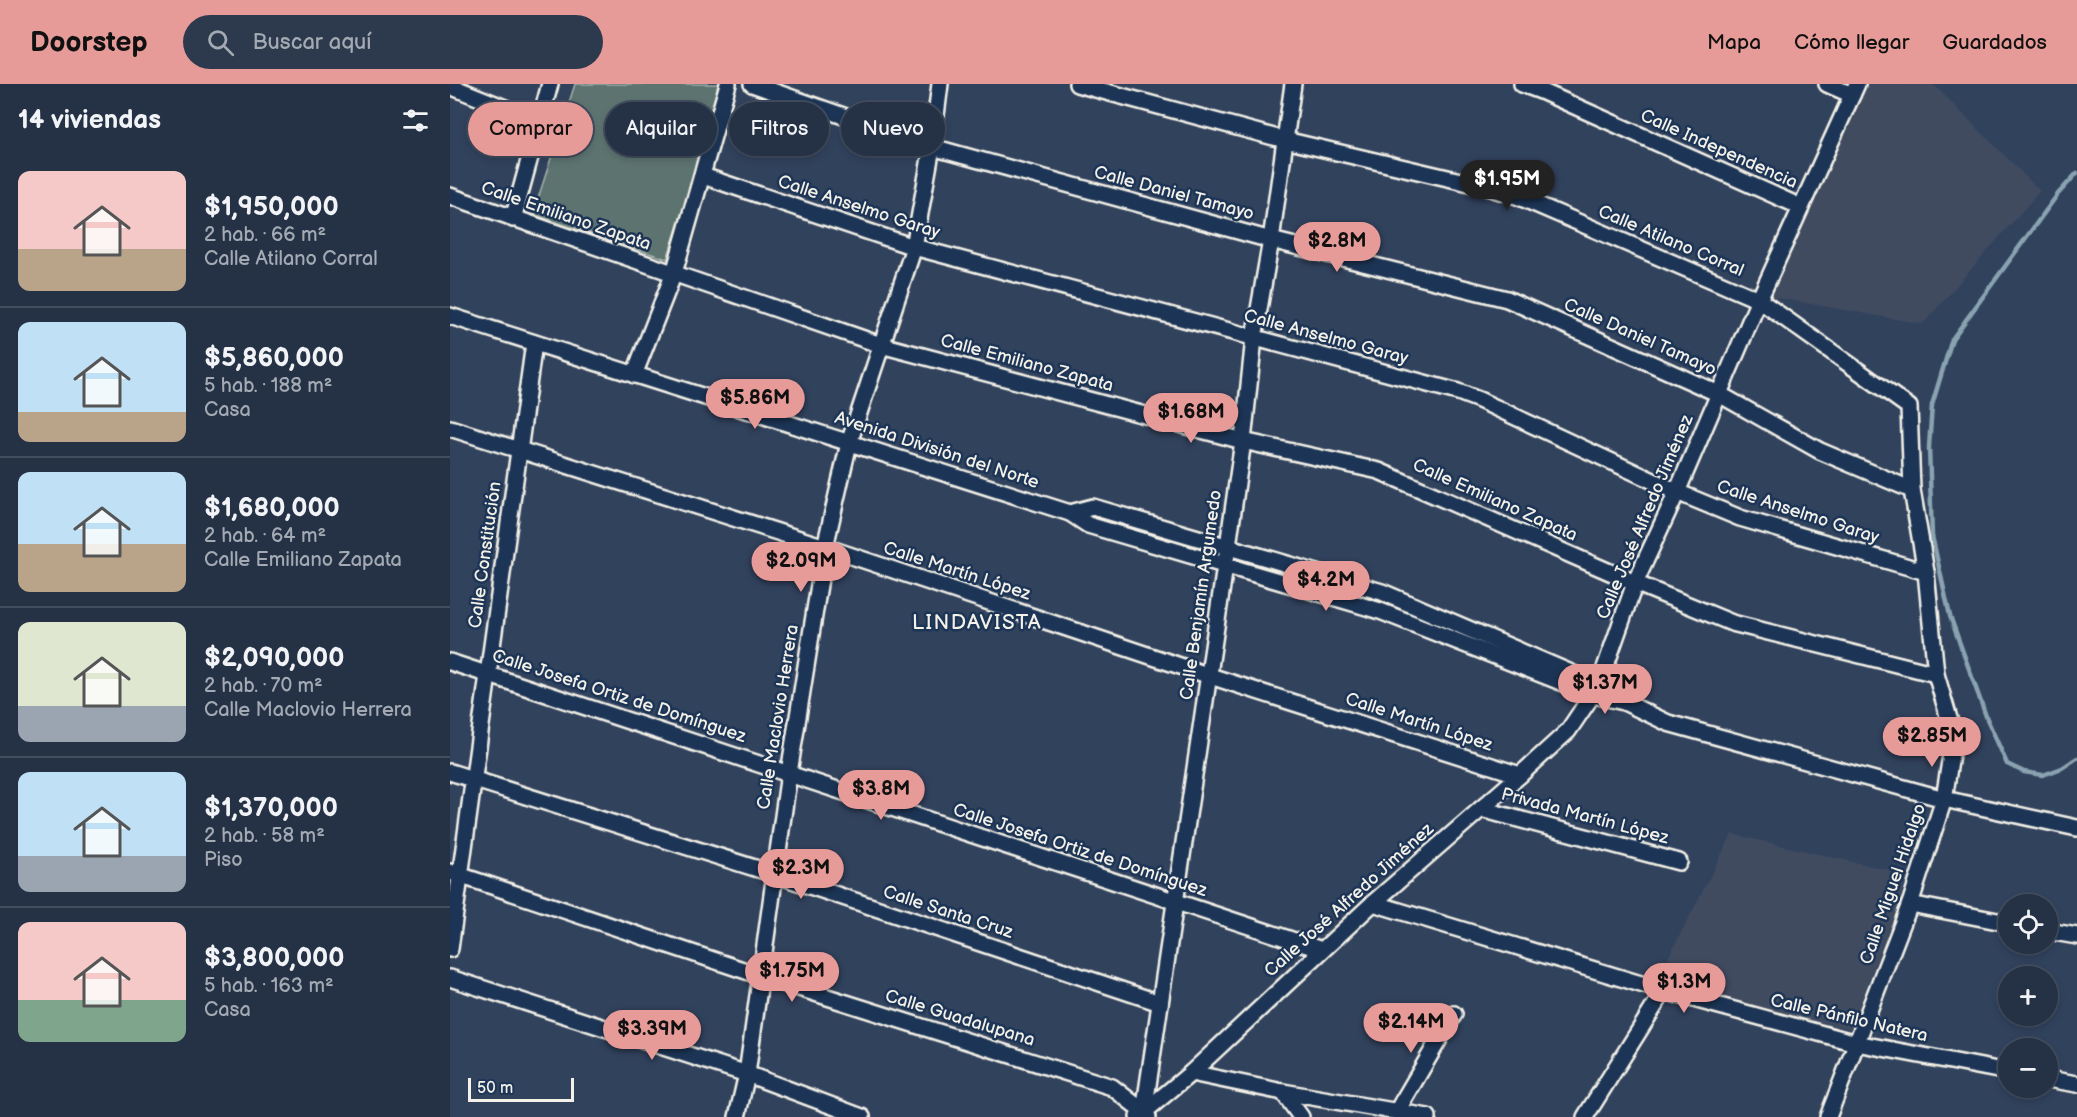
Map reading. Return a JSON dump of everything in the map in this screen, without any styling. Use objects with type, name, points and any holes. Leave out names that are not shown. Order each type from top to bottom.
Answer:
[{"type":"street","points":[[545,102],[550,84]]},
{"type":"street","points":[[634,375],[674,273],[728,84]]},
{"type":"street","name":"Calle Daniel Tamayo","points":[[752,84],[841,115]]},
{"type":"street","name":"Calle Maclovio Herrera","points":[[938,102],[940,84]]},
{"type":"street","name":"Calle Atilano Corral","points":[[1077,84],[1285,140],[1517,196],[1759,300],[1909,407]]},
{"type":"street","name":"Calle Benjamín Argumedo","points":[[1144,1115],[1210,676],[1243,441],[1254,338],[1271,240],[1293,84]]},
{"type":"street","name":"Calle Independencia","points":[[1522,84],[1541,90],[1801,207]]},
{"type":"street","points":[[1827,84],[1855,90]]},
{"type":"street","points":[[450,86],[490,102]]},
{"type":"street","name":"Calle José Alfredo Jiménez","points":[[1144,1115],[1373,903],[1568,731],[1597,690],[1635,583],[1677,492],[1759,300],[1855,90]]},
{"type":"street","name":"Calle Daniel Tamayo","points":[[945,151],[1271,240],[1507,299],[1719,394],[1820,451],[1912,490]]},
{"type":"street","points":[[513,219],[531,156]]},
{"type":"street","name":"Calle Maclovio Herrera","points":[[737,1117],[747,1074],[774,874],[825,548],[849,443],[914,247],[930,156]]},
{"type":"street","name":"Calle Anselmo Garay","points":[[703,176],[914,247],[1458,392],[1677,492],[1754,522],[1926,572]]},
{"type":"street","name":"Calle Emiliano Zapata","points":[[450,196],[881,345],[1243,441],[1379,471],[1732,623],[1936,674]]},
{"type":"street","name":"Avenida División del Norte","points":[[450,316],[1070,513],[1088,525],[1380,611],[1597,690]]},
{"type":"street","name":"Calle Constitución","points":[[450,950],[455,874],[474,779],[534,343]]},
{"type":"street","name":"Calle Miguel Hidalgo","points":[[1828,1117],[1910,904],[1944,800],[1952,736],[1936,674],[1926,572],[1912,490],[1909,407]]},
{"type":"street","name":"Calle Martín López","points":[[450,428],[1520,775]]},
{"type":"street","name":"Avenida División del Norte","points":[[1070,513],[1093,507],[1382,592],[1668,723],[1944,800],[2077,828]]},
{"type":"street","name":"Calle Josefa Ortiz de Domínguez","points":[[450,662],[1323,950]]},
{"type":"street","name":"Calle Santa Cruz","points":[[450,772],[774,874],[1160,1002]]},
{"type":"street","name":"Privada Martín López","points":[[1481,809],[1679,862]]},
{"type":"street","name":"Calle Guadalupana","points":[[455,874],[761,976],[1112,1087],[1144,1115]]},
{"type":"street","name":"Calle Pánfilo Natera","points":[[1373,903],[1664,991],[1856,1043],[1998,1070]]},
{"type":"street","points":[[1910,904],[1998,921]]},
{"type":"street","points":[[2058,933],[2077,936]]},
{"type":"street","points":[[450,978],[747,1074],[862,1117]]},
{"type":"street","points":[[1585,1117],[1664,991]]},
{"type":"street","points":[[1397,1111],[1454,1014]]},
{"type":"street","points":[[1191,1073],[1283,1092],[1428,1117]]},
{"type":"street","points":[[2058,1081],[2077,1084]]},
{"type":"street","points":[[1283,1092],[1301,1117]]},
{"type":"shaded area","points":[[1866,84],[1933,84],[2040,191],[1923,324],[1772,297]]},
{"type":"shaded area","points":[[1732,834],[1906,874],[1899,903],[1850,1029],[1655,983]]},
{"type":"green space","points":[[575,84],[724,84],[717,105],[717,102],[605,102],[605,156],[701,156],[667,259],[533,214],[552,156],[593,156],[593,102],[569,102]]},
{"type":"waterway","points":[[2077,173],[2058,194],[1952,339],[1932,405],[1929,447],[1932,536],[1950,616],[1987,719],[2007,764],[2024,772],[2043,775],[2062,768],[2077,758]]},
{"type":"district","name":"LINDAVISTA","points":[[977,622]]}]
